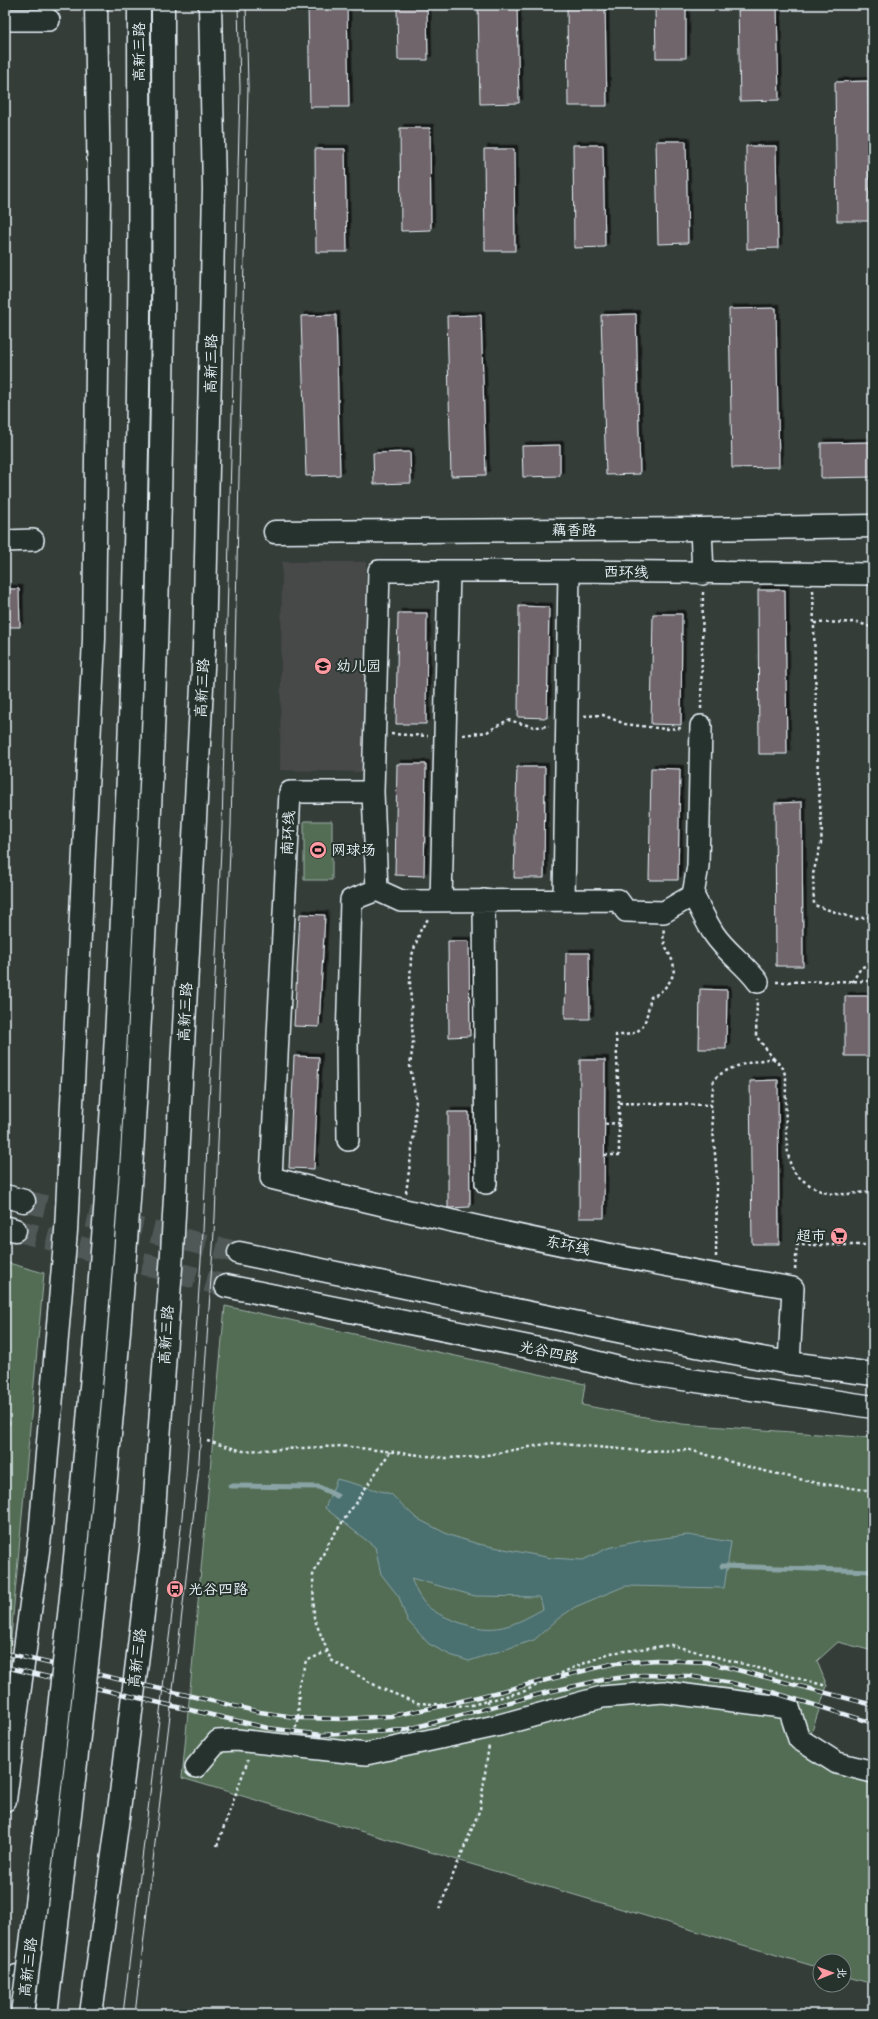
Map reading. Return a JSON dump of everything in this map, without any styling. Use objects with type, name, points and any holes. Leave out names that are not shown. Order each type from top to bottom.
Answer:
[{"type":"main road","points":[[5,1800],[40,1536],[66,1231],[94,639],[100,192],[96,5]]},
{"type":"main road","name":"高新三路","points":[[22,2014],[51,1792],[85,1455],[110,1138],[126,820],[139,318],[139,5]]},
{"type":"main road","name":"高新三路","points":[[46,2014],[73,1795],[109,1457],[133,1140],[150,820],[158,569],[163,326],[163,5]]},
{"type":"main road","name":"高新三路","points":[[91,2014],[119,1810],[152,1540],[172,1253],[204,649],[214,189],[210,5]]},
{"type":"main road","name":"藕香路","points":[[275,532],[701,529],[873,526]]},
{"type":"main road","points":[[239,1253],[642,1336],[789,1363],[873,1374]]},
{"type":"main road","name":"光谷四路","points":[[226,1286],[554,1352],[635,1372],[873,1407]]},
{"type":"main road","points":[[10,2014],[51,1792]]},
{"type":"main road","points":[[55,2014],[73,1795]]},
{"type":"street","points":[[5,20],[49,20]]},
{"type":"street","points":[[701,529],[703,574]]},
{"type":"street","points":[[5,541],[32,540]]},
{"type":"street","name":"西环线","points":[[375,732],[379,571],[873,574]]},
{"type":"street","points":[[441,901],[450,571]]},
{"type":"street","points":[[564,900],[569,571]]},
{"type":"street","points":[[701,726],[698,866],[693,895],[714,934],[738,961],[749,970],[758,982]]},
{"type":"street","points":[[375,732],[373,792],[377,890]]},
{"type":"street","name":"南环线","points":[[271,1178],[290,792],[373,792]]},
{"type":"street","points":[[348,1140],[348,1043],[351,900],[377,890],[400,901],[618,900],[626,911],[664,912],[693,895]]},
{"type":"street","points":[[484,900],[486,1183]]},
{"type":"street","name":"东环线","points":[[271,1178],[404,1211],[716,1275],[793,1288]]},
{"type":"street","points":[[789,1363],[793,1288]]},
{"type":"street","points":[[196,1767],[218,1741],[236,1740],[366,1754],[488,1728],[602,1697],[663,1692],[789,1708],[799,1739],[837,1763],[873,1772]]},
{"type":"path","points":[[375,732],[455,738],[468,733],[487,732],[508,720],[535,727],[547,727],[567,717],[603,715],[625,724],[665,729],[701,726],[703,574]]},
{"type":"path","points":[[813,574],[818,780],[822,830],[821,843],[813,874],[814,905],[856,919],[873,916]]},
{"type":"path","points":[[814,623],[857,622],[873,628]]},
{"type":"path","points":[[404,1211],[409,1163],[414,1134],[416,1100],[410,1066],[413,1044],[410,990],[411,958],[421,929],[441,901]]},
{"type":"path","points":[[605,1155],[619,1155],[619,1103],[616,1035],[629,1035],[636,1033],[644,1027],[651,997],[661,993],[674,976],[675,968],[673,960],[663,942],[664,912]]},
{"type":"path","points":[[851,982],[861,968],[873,961]]},
{"type":"path","points":[[873,981],[758,982],[756,1036],[783,1068],[786,1078],[787,1145],[793,1171],[805,1182],[824,1192],[845,1194],[873,1192]]},
{"type":"path","points":[[716,1275],[717,1178],[711,1105],[714,1079],[723,1072],[750,1062],[773,1058]]},
{"type":"path","points":[[619,1103],[711,1105]]},
{"type":"path","points":[[605,1124],[619,1123]]},
{"type":"path","points":[[793,1288],[797,1245],[873,1245]]},
{"type":"path","points":[[207,1441],[243,1451],[342,1446],[445,1458],[476,1457],[551,1443],[642,1451],[690,1450],[752,1468],[816,1483],[873,1491]]},
{"type":"path","points":[[390,1452],[329,1542],[313,1575],[314,1618],[331,1660],[380,1688],[417,1703],[468,1706],[525,1691],[570,1669],[610,1653],[671,1645],[827,1686]]},
{"type":"path","points":[[439,1909],[480,1809],[489,1754],[488,1701]]},
{"type":"shaded area","name":"幼儿园","points":[[282,562],[366,562],[363,772],[280,770]]},
{"type":"green space","name":"网球场","points":[[304,821],[332,821],[332,880],[304,880]]},
{"type":"green space","points":[[5,1262],[44,1273],[5,1704]]},
{"type":"green space","points":[[225,1306],[585,1384],[582,1405],[682,1424],[873,1438],[873,1651],[838,1642],[817,1661],[827,1686],[807,1746],[873,1778],[873,1984],[852,1978],[852,1953],[812,1953],[812,1966],[182,1778]]},
{"type":"water","points":[[337,1479],[391,1494],[416,1518],[449,1535],[478,1544],[551,1558],[583,1560],[608,1548],[640,1541],[688,1535],[731,1542],[724,1588],[625,1586],[575,1607],[559,1618],[534,1640],[469,1661],[450,1655],[429,1644],[407,1620],[399,1597],[381,1574],[375,1547],[325,1508]],"holes":[[[411,1578],[475,1596],[540,1597],[543,1609],[508,1626],[498,1628],[476,1627],[450,1619],[431,1609],[420,1598]]]},
{"type":"building","points":[[308,5],[347,5],[349,107],[310,107]]},
{"type":"building","points":[[397,5],[427,5],[428,60],[398,60]]},
{"type":"building","points":[[478,5],[517,5],[519,103],[480,104]]},
{"type":"building","points":[[567,5],[605,5],[607,106],[568,106]]},
{"type":"building","points":[[655,5],[686,5],[686,58],[656,58]]},
{"type":"building","points":[[738,5],[777,5],[779,100],[740,101]]},
{"type":"building","points":[[868,81],[870,221],[837,221],[835,82]]},
{"type":"building","points":[[400,128],[430,128],[431,230],[401,231]]},
{"type":"building","points":[[656,141],[686,141],[688,243],[658,244]]},
{"type":"building","points":[[573,145],[603,145],[605,247],[574,248]]},
{"type":"building","points":[[746,146],[776,146],[778,248],[747,249]]},
{"type":"building","points":[[315,149],[345,149],[347,252],[316,252]]},
{"type":"building","points":[[484,149],[514,149],[515,251],[485,251]]},
{"type":"building","points":[[776,308],[779,467],[732,468],[729,309]]},
{"type":"building","points":[[636,314],[640,474],[606,475],[601,315]]},
{"type":"building","points":[[336,315],[340,475],[306,476],[301,316]]},
{"type":"building","points":[[481,315],[486,475],[451,476],[447,316]]},
{"type":"building","points":[[873,442],[873,477],[821,478],[821,443]]},
{"type":"building","points":[[560,445],[560,476],[523,477],[522,446]]},
{"type":"building","points":[[410,452],[411,483],[374,484],[373,453]]},
{"type":"building","points":[[5,589],[19,589],[20,627],[5,627]]},
{"type":"building","points":[[758,590],[785,590],[787,754],[759,754]]},
{"type":"building","points":[[519,606],[549,607],[547,718],[518,717]]},
{"type":"building","points":[[398,613],[427,613],[426,724],[396,724]]},
{"type":"building","points":[[653,614],[682,614],[681,725],[651,724]]},
{"type":"building","points":[[397,764],[426,764],[424,876],[395,875]]},
{"type":"building","points":[[517,767],[545,767],[544,878],[514,878]]},
{"type":"building","points":[[651,768],[680,769],[678,880],[649,880]]},
{"type":"building","points":[[802,802],[803,966],[776,966],[775,803]]},
{"type":"building","points":[[300,914],[325,915],[319,1027],[294,1026]]},
{"type":"building","points":[[448,941],[469,941],[470,1036],[449,1037]]},
{"type":"building","points":[[566,953],[589,953],[590,1019],[565,1019]]},
{"type":"building","points":[[700,989],[727,990],[726,1049],[699,1049]]},
{"type":"building","points":[[845,996],[870,996],[870,1056],[845,1056]]},
{"type":"building","points":[[294,1056],[319,1057],[314,1169],[289,1168]]},
{"type":"building","points":[[580,1060],[605,1060],[604,1218],[579,1218]]},
{"type":"building","points":[[778,1080],[779,1244],[752,1244],[750,1081]]},
{"type":"building","points":[[448,1112],[469,1112],[470,1207],[448,1208]]},
{"type":"waterway","points":[[230,1486],[319,1487],[337,1496]]},
{"type":"waterway","points":[[722,1566],[873,1571]]},
{"type":"tunnel","points":[[24,1201],[239,1253]]},
{"type":"tunnel","points":[[15,1230],[226,1286]]},
{"type":"tram line","points":[[123,2014],[175,1589],[186,1476],[203,1231],[222,827],[240,88],[238,5]]},
{"type":"tram line","points":[[135,2014],[198,1476],[215,1217],[231,825],[248,86],[246,5]]},
{"type":"railway","points":[[5,1653],[260,1712],[301,1718],[343,1719],[391,1716],[437,1707],[616,1663],[657,1660],[707,1662],[873,1705]]},
{"type":"railway","points":[[5,1667],[268,1728],[322,1735],[405,1730],[548,1692],[602,1680],[642,1675],[688,1676],[732,1683],[772,1692],[873,1723]]},
{"type":"place","name":"幼儿园","points":[[323,666]]},
{"type":"place","name":"网球场","points":[[318,850]]},
{"type":"place","name":"超市","points":[[839,1236]]},
{"type":"place","name":"光谷四路","points":[[175,1589]]}]
